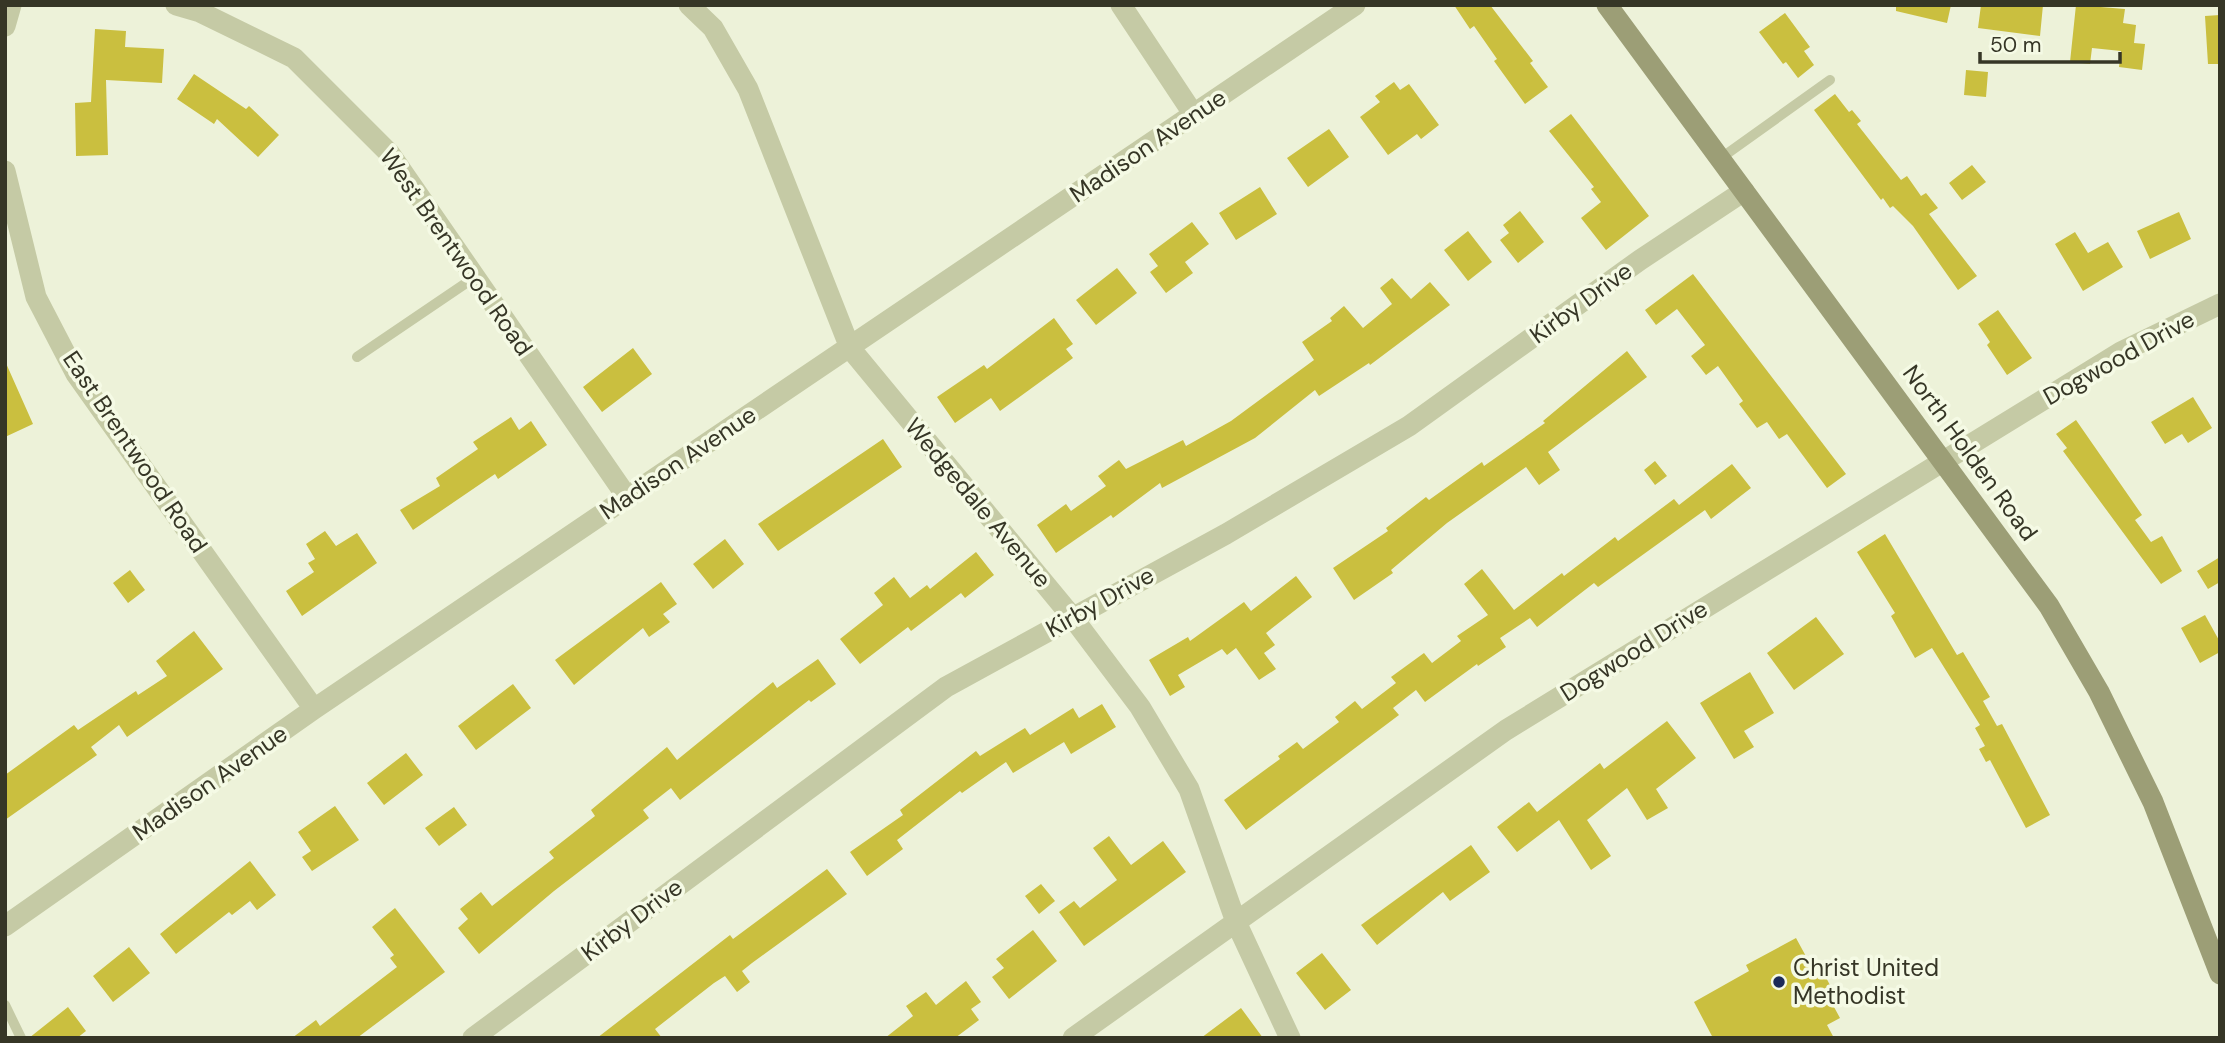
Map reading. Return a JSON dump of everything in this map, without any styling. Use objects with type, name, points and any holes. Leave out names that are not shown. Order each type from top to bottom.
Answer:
[{"type":"main road","name":"North Holden Road","points":[[1607,5],[2049,606],[2099,692],[2153,802],[2220,974]]},
{"type":"street","points":[[5,26],[11,5]]},
{"type":"street","name":"West Brentwood Road","points":[[176,5],[200,12],[294,58],[390,155],[627,497]]},
{"type":"street","name":"Wedgedale Avenue","points":[[689,5],[713,28],[748,89],[850,348],[1073,618],[1140,707],[1189,789],[1236,922],[1290,1038]]},
{"type":"street","points":[[1121,5],[1194,115]]},
{"type":"street","name":"Madison Avenue","points":[[5,926],[314,709],[1355,5]]},
{"type":"street","name":"East Brentwood Road","points":[[5,171],[36,297],[76,374],[314,709]]},
{"type":"street","name":"Kirby Drive","points":[[473,1038],[946,687],[1226,534],[1409,426],[1640,260],[1744,191]]},
{"type":"street","name":"Dogwood Drive","points":[[1073,1038],[1506,730],[2121,352],[2220,304]]},
{"type":"lane","points":[[1721,158],[1830,80]]},
{"type":"lane","points":[[356,357],[475,277]]},
{"type":"lane","points":[[5,1005],[21,1038]]},
{"type":"building","points":[[1454,5],[1490,5],[1533,61],[1530,63],[1548,87],[1525,104],[1494,61],[1497,59],[1474,26],[1470,29]]},
{"type":"building","points":[[1896,5],[1951,5],[1947,23],[1896,11]]},
{"type":"building","points":[[1981,5],[2043,5],[2040,36],[1978,28]]},
{"type":"building","points":[[2076,5],[2125,9],[2123,23],[2136,25],[2134,43],[2145,44],[2142,70],[2119,67],[2121,51],[2092,48],[2090,64],[2070,62]]},
{"type":"building","points":[[1785,13],[1810,47],[1804,51],[1814,65],[1798,78],[1786,62],[1783,64],[1759,32]]},
{"type":"building","points":[[2220,15],[2220,64],[2208,64],[2205,16]]},
{"type":"building","points":[[95,29],[126,31],[125,47],[164,49],[162,83],[106,80],[108,155],[76,156],[75,103],[91,102]]},
{"type":"building","points":[[1966,70],[1988,72],[1986,97],[1964,95]]},
{"type":"building","points":[[194,74],[246,109],[249,106],[279,135],[258,157],[217,119],[214,124],[177,99]]},
{"type":"building","points":[[1394,82],[1400,90],[1409,84],[1439,125],[1421,139],[1417,134],[1388,155],[1360,117],[1380,102],[1375,96]]},
{"type":"building","points":[[1835,94],[1849,112],[1852,110],[1861,121],[1857,124],[1901,180],[1907,176],[1921,196],[1926,193],[1938,208],[1929,214],[1977,276],[1958,290],[1913,226],[1893,206],[1890,208],[1883,198],[1881,200],[1814,110]]},
{"type":"building","points":[[1571,114],[1649,216],[1606,250],[1581,218],[1601,202],[1591,189],[1594,187],[1549,131]]},
{"type":"building","points":[[1329,129],[1349,157],[1308,187],[1287,158]]},
{"type":"building","points":[[1972,165],[1986,182],[1962,200],[1949,183]]},
{"type":"building","points":[[1260,187],[1277,214],[1236,240],[1219,213]]},
{"type":"building","points":[[1520,211],[1544,242],[1518,263],[1500,240],[1509,233],[1503,225]]},
{"type":"building","points":[[2179,212],[2191,239],[2150,259],[2137,231]]},
{"type":"building","points":[[1192,222],[1209,244],[1185,262],[1193,273],[1166,293],[1150,272],[1158,266],[1149,254]]},
{"type":"building","points":[[1468,231],[1492,262],[1468,281],[1444,250]]},
{"type":"building","points":[[2075,232],[2088,253],[2108,242],[2123,267],[2083,291],[2055,244]]},
{"type":"building","points":[[1117,268],[1137,293],[1096,325],[1076,300]]},
{"type":"building","points":[[1693,274],[1846,474],[1827,488],[1787,434],[1779,439],[1767,422],[1757,428],[1739,404],[1743,401],[1718,366],[1706,375],[1691,356],[1705,345],[1677,309],[1656,325],[1645,310]]},
{"type":"building","points":[[1392,278],[1411,299],[1430,282],[1450,305],[1370,365],[1369,363],[1319,396],[1315,390],[1255,438],[1162,488],[1160,483],[1113,518],[1111,515],[1056,553],[1037,525],[1066,504],[1071,511],[1106,486],[1098,476],[1119,460],[1126,469],[1183,440],[1186,446],[1231,421],[1314,360],[1302,342],[1332,321],[1330,318],[1344,306],[1363,328],[1392,304],[1380,288]]},
{"type":"building","points":[[1998,310],[2032,358],[2007,375],[1987,345],[1990,342],[1978,324]]},
{"type":"building","points":[[1054,318],[1073,344],[1066,349],[1073,358],[1000,411],[991,398],[955,423],[937,397],[984,365],[987,369]]},
{"type":"building","points":[[633,348],[652,374],[602,412],[583,387]]},
{"type":"building","points":[[1627,351],[1647,377],[1548,452],[1560,470],[1539,485],[1526,467],[1447,523],[1391,570],[1393,573],[1354,600],[1333,568],[1388,531],[1386,528],[1426,497],[1429,500],[1482,462],[1484,466],[1545,423],[1543,421]]},
{"type":"building","points":[[5,361],[33,424],[5,437]]},
{"type":"building","points":[[2193,397],[2212,428],[2188,443],[2182,434],[2165,444],[2151,422]]},
{"type":"building","points":[[511,417],[519,430],[531,421],[547,445],[498,479],[495,474],[413,530],[400,510],[440,486],[436,478],[478,449],[473,442]]},
{"type":"building","points":[[2076,420],[2142,515],[2135,520],[2151,542],[2162,536],[2182,571],[2161,584],[2063,451],[2067,448],[2056,434]]},
{"type":"building","points":[[883,439],[902,467],[778,551],[758,524]]},
{"type":"building","points":[[1655,461],[1667,476],[1655,485],[1644,470]]},
{"type":"building","points":[[1732,464],[1751,488],[1711,519],[1705,510],[1598,587],[1594,583],[1537,627],[1530,618],[1500,638],[1506,647],[1478,666],[1477,664],[1425,702],[1416,690],[1393,708],[1399,715],[1246,830],[1224,800],[1280,759],[1278,756],[1297,742],[1303,749],[1339,722],[1335,717],[1355,701],[1362,709],[1396,683],[1391,677],[1424,653],[1432,663],[1461,641],[1457,636],[1488,615],[1464,584],[1482,569],[1514,610],[1562,573],[1564,576],[1615,537],[1618,541],[1674,499],[1679,505]]},
{"type":"building","points":[[325,531],[336,546],[357,533],[377,563],[302,616],[286,591],[314,572],[308,563],[315,559],[306,544]]},
{"type":"building","points":[[1885,534],[1957,655],[1963,652],[1990,697],[1983,701],[1997,726],[2002,724],[2050,815],[2026,828],[1990,760],[1986,762],[1979,749],[1985,746],[1975,728],[1980,725],[1932,648],[1915,658],[1891,616],[1895,613],[1857,552]]},
{"type":"building","points":[[725,539],[744,564],[713,589],[693,564]]},
{"type":"building","points":[[976,552],[994,575],[965,598],[961,593],[911,631],[908,627],[860,664],[840,639],[883,605],[874,593],[894,577],[910,598],[927,585],[930,589]]},
{"type":"building","points":[[2220,557],[2220,582],[2208,589],[2197,571]]},
{"type":"building","points":[[130,570],[145,590],[128,603],[113,583]]},
{"type":"building","points":[[1296,576],[1312,597],[1266,633],[1275,645],[1264,653],[1276,669],[1259,680],[1236,648],[1227,655],[1222,649],[1178,675],[1185,687],[1170,696],[1149,660],[1188,637],[1190,641],[1244,602],[1251,611]]},
{"type":"building","points":[[661,582],[677,604],[663,614],[670,622],[649,637],[643,628],[574,685],[555,660]]},
{"type":"building","points":[[2205,615],[2220,642],[2220,652],[2200,663],[2181,628]]},
{"type":"building","points":[[1816,617],[1844,654],[1794,690],[1767,653]]},
{"type":"building","points":[[194,631],[223,669],[127,737],[119,725],[91,747],[97,755],[5,820],[5,775],[74,725],[78,730],[136,691],[138,695],[167,676],[156,661]]},
{"type":"building","points":[[818,659],[836,684],[811,702],[809,700],[680,800],[671,788],[643,810],[649,818],[554,891],[479,954],[458,928],[468,919],[460,909],[481,892],[492,906],[554,858],[549,852],[595,816],[591,810],[667,747],[677,760],[773,682],[777,688]]},
{"type":"building","points":[[1750,672],[1774,713],[1744,731],[1754,747],[1734,759],[1700,703]]},
{"type":"building","points":[[513,684],[531,708],[476,750],[458,726]]},
{"type":"building","points":[[1102,704],[1116,727],[1071,754],[1064,742],[1013,773],[1006,762],[962,793],[960,791],[897,840],[903,849],[867,876],[850,852],[903,815],[900,810],[976,751],[980,756],[1025,728],[1030,735],[1073,708],[1079,718]]},
{"type":"building","points":[[1667,721],[1696,758],[1656,789],[1668,808],[1647,820],[1627,788],[1587,820],[1611,856],[1591,870],[1559,820],[1517,852],[1497,827],[1529,802],[1537,812],[1600,763],[1604,769]]},
{"type":"building","points":[[406,753],[423,775],[384,805],[367,783]]},
{"type":"building","points":[[335,806],[359,840],[312,871],[302,857],[311,851],[298,832]]},
{"type":"building","points":[[454,807],[467,825],[439,846],[425,828]]},
{"type":"building","points":[[1109,836],[1131,865],[1163,841],[1186,872],[1084,946],[1059,912],[1074,901],[1080,908],[1117,880],[1093,848]]},
{"type":"building","points":[[1471,845],[1490,872],[1450,901],[1443,892],[1377,945],[1361,925]]},
{"type":"building","points":[[250,861],[276,895],[257,910],[250,901],[232,915],[229,912],[176,954],[160,934]]},
{"type":"building","points":[[827,869],[847,894],[742,971],[750,982],[737,992],[725,976],[655,1029],[662,1038],[597,1038],[730,935],[733,939]]},
{"type":"building","points":[[1041,884],[1055,901],[1039,914],[1025,896]]},
{"type":"building","points":[[395,908],[445,972],[357,1038],[292,1038],[316,1020],[320,1026],[397,967],[390,958],[394,955],[372,927]]},
{"type":"building","points":[[1033,930],[1057,961],[1009,999],[992,977],[1004,968],[996,959]]},
{"type":"building","name":"Christ United Methodist","points":[[1796,938],[1808,960],[1815,956],[1834,993],[1828,996],[1840,1018],[1827,1025],[1834,1038],[1713,1038],[1694,1002],[1749,971],[1746,965]]},
{"type":"building","points":[[129,947],[150,973],[113,1002],[93,976]]},
{"type":"building","points":[[1322,953],[1351,990],[1325,1010],[1296,973]]},
{"type":"building","points":[[966,981],[981,1002],[971,1009],[979,1020],[955,1038],[885,1038],[913,1016],[906,1006],[926,992],[936,1005]]},
{"type":"building","points":[[68,1007],[86,1031],[77,1038],[29,1038]]},
{"type":"building","points":[[1241,1008],[1263,1038],[1201,1038]]},
{"type":"place","name":"Christ United Methodist","points":[[1779,982]]}]
